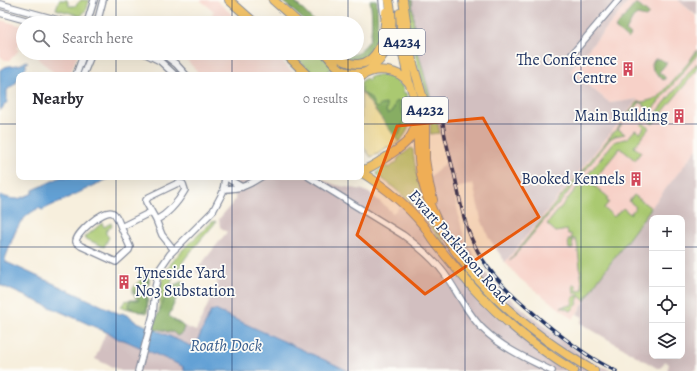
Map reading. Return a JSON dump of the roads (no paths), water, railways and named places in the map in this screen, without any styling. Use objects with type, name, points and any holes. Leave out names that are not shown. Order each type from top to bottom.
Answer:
[{"type":"main road","points":[[229,0],[247,16]]},
{"type":"main road","points":[[273,0],[291,16]]},
{"type":"main road","name":"A4234","points":[[340,60],[352,64],[362,63],[368,60],[379,49],[385,27],[388,0]]},
{"type":"main road","name":"A4234","points":[[364,74],[379,61],[388,47],[391,26],[391,9],[388,0]]},
{"type":"main road","name":"A4234","points":[[401,0],[403,54],[409,83]]},
{"type":"main road","name":"A4232","points":[[401,0],[412,61],[425,105],[425,148],[427,172],[438,222]]},
{"type":"main road","points":[[292,60],[304,72]]},
{"type":"main road","points":[[330,60],[345,72]]},
{"type":"main road","points":[[364,75],[381,71],[391,72],[399,75],[409,83]]},
{"type":"main road","name":"Ewart Parkinson Road","points":[[409,83],[417,116],[417,150],[421,179],[431,209],[453,248],[481,282],[504,306],[556,348],[594,371]]},
{"type":"main road","points":[[364,170],[374,166],[407,142],[413,132],[417,116]]},
{"type":"main road","name":"Ewart Parkinson Road","points":[[364,173],[385,187],[406,206],[424,226],[445,255],[474,289],[519,332],[545,352],[574,371]]},
{"type":"street","points":[[89,16],[94,0]]},
{"type":"street","points":[[99,16],[103,0]]},
{"type":"street","points":[[382,0],[385,27]]},
{"type":"street","points":[[568,60],[618,0]]},
{"type":"street","points":[[0,4],[44,16]]},
{"type":"street","points":[[0,13],[16,17]]},
{"type":"street","points":[[77,72],[81,60]]},
{"type":"street","points":[[84,72],[89,60]]},
{"type":"street","points":[[158,60],[172,72]]},
{"type":"street","points":[[171,60],[183,72]]},
{"type":"street","points":[[138,371],[150,326],[158,275],[164,261],[209,216],[216,206],[223,189],[224,180]]},
{"type":"street","points":[[230,180],[242,187]]},
{"type":"street","points":[[223,189],[238,189],[257,180]]},
{"type":"street","points":[[314,180],[397,231],[416,245],[438,266],[465,308],[484,330],[508,349],[552,371]]},
{"type":"street","points":[[156,220],[179,200],[185,190],[184,186],[178,183],[147,198],[146,202],[156,220],[162,236],[174,250]]},
{"type":"street","points":[[107,212],[115,215],[121,227],[130,247],[129,250],[116,262],[81,246],[76,242],[76,237],[80,233],[107,212]]},
{"type":"street","points":[[121,227],[151,212]]},
{"type":"water","points":[[26,61],[28,62],[25,65],[27,66],[22,72],[16,72],[16,83],[7,90],[7,102],[0,111],[0,70]]},
{"type":"water","name":"Roath Dock","points":[[55,180],[106,180],[42,210],[39,208],[31,212],[25,217],[17,229],[5,259],[6,262],[120,314],[122,313],[131,317],[133,320],[191,346],[196,344],[211,311],[215,310],[349,371],[184,371],[182,366],[124,340],[118,339],[111,334],[0,285],[0,195],[16,199],[33,193],[33,190]]},
{"type":"railway","points":[[442,103],[444,131],[462,210],[470,236],[488,267],[506,288],[546,324],[588,355],[616,371]]},
{"type":"place","name":"The Conference Centre","points":[[628,69]]},
{"type":"place","name":"Main Building","points":[[679,116]]},
{"type":"place","name":"Booked Kennels","points":[[636,179]]},
{"type":"place","name":"Tyneside Yard No3 Substation","points":[[124,282]]}]
